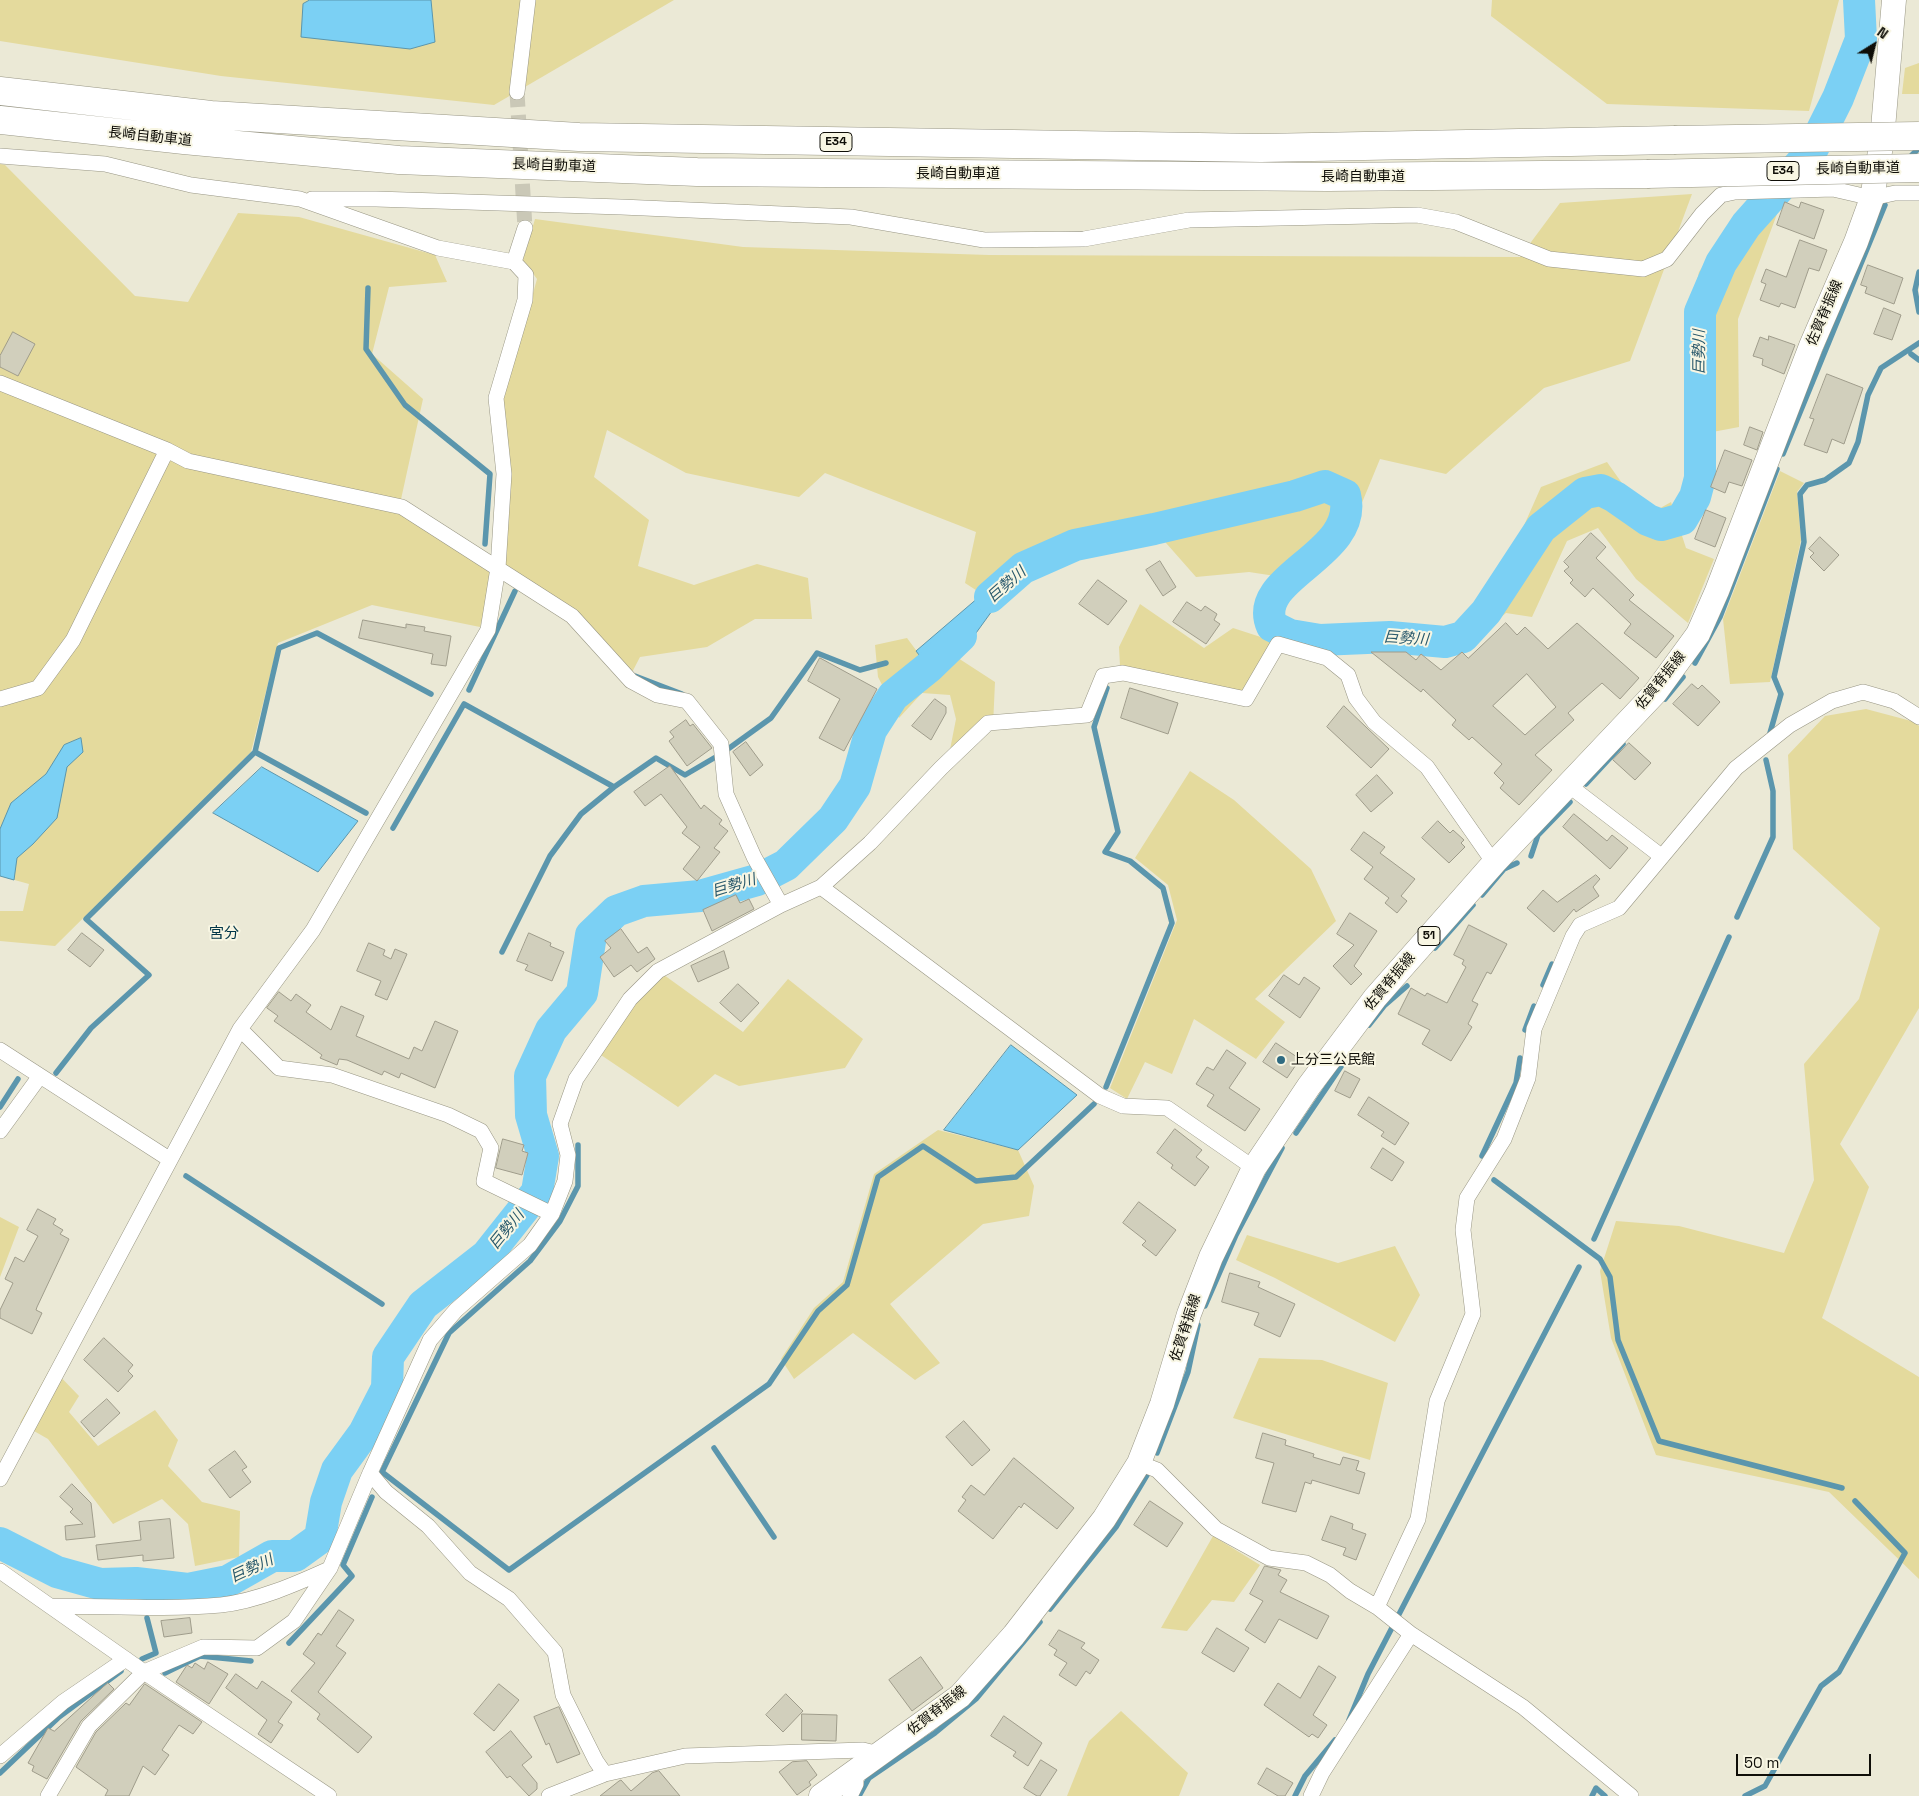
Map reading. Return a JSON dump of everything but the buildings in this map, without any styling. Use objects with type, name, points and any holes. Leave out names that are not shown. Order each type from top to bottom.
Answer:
[{"type":"highway","name":"長崎自動車道","points":[[0,92],[212,115],[580,137],[1261,148],[1919,134]]},
{"type":"highway","name":"長崎自動車道","points":[[0,120],[184,140],[399,160],[697,172],[1328,177],[1647,174],[1919,168]]},
{"type":"main road","name":"佐賀脊振線","points":[[821,1796],[960,1696],[1014,1635],[1104,1519],[1139,1463],[1162,1404],[1189,1314],[1210,1257],[1254,1168],[1309,1086],[1375,998],[1494,863],[1655,693],[1698,634],[1717,591],[1811,346],[1856,242],[1872,198],[1882,140],[1894,0]]},
{"type":"street","points":[[517,92],[528,0]]},
{"type":"street","points":[[1882,140],[1908,139],[1919,134]]},
{"type":"street","points":[[0,156],[105,164],[191,185],[300,199],[376,198],[851,218],[984,240],[1084,240],[1189,220],[1417,215],[1456,222],[1549,258],[1643,269],[1666,259],[1702,214],[1721,195],[1735,192],[1832,189],[1872,198],[1895,193],[1919,193]]},
{"type":"street","points":[[0,1479],[169,1158],[240,1029],[313,930],[488,630],[498,568],[504,474],[496,398],[525,300],[526,275],[514,262],[438,248],[300,199]]},
{"type":"street","points":[[514,262],[525,228]]},
{"type":"street","points":[[0,383],[167,450],[188,461],[402,507],[572,616],[631,681],[657,695],[687,701],[721,744],[726,794],[754,857],[778,900]]},
{"type":"street","points":[[0,699],[38,688],[73,640],[167,450]]},
{"type":"street","points":[[48,1796],[89,1726],[144,1672],[203,1647],[257,1648],[294,1621],[330,1568],[370,1473],[430,1340],[456,1310],[530,1245],[552,1214],[565,1181],[568,1155],[560,1124],[576,1080],[630,999],[658,971],[778,900],[821,887],[870,843],[941,768],[988,723],[1087,715],[1103,676],[1123,673],[1246,699],[1278,644],[1327,658],[1348,675],[1356,698],[1374,722],[1427,768],[1494,863]]},
{"type":"street","points":[[1382,1611],[1418,1519],[1437,1401],[1473,1314],[1463,1230],[1468,1198],[1504,1139],[1528,1078],[1534,1029],[1573,936],[1580,925],[1619,908],[1736,768],[1790,725],[1832,701],[1863,692],[1894,701],[1919,717]]},
{"type":"street","points":[[1567,784],[1661,856]]},
{"type":"street","points":[[821,887],[1100,1096],[1123,1106],[1167,1108],[1254,1168]]},
{"type":"street","points":[[240,1029],[279,1068],[332,1076],[448,1115],[481,1131],[492,1148],[484,1182],[552,1214]]},
{"type":"street","points":[[0,1050],[169,1158]]},
{"type":"street","points":[[0,1131],[40,1076]]},
{"type":"street","points":[[1139,1463],[1157,1470],[1216,1529],[1269,1558],[1306,1563],[1330,1575],[1350,1591],[1382,1611],[1408,1632],[1523,1707],[1631,1796]]},
{"type":"street","points":[[370,1473],[386,1492],[428,1526],[470,1573],[509,1599],[555,1652],[563,1695],[596,1761],[605,1774]]},
{"type":"street","points":[[52,1606],[182,1607],[222,1604],[289,1587],[330,1568]]},
{"type":"street","points":[[0,1570],[144,1672],[329,1796]]},
{"type":"street","points":[[1311,1796],[1322,1773],[1408,1632]]},
{"type":"street","points":[[0,1756],[63,1702],[126,1659]]},
{"type":"street","points":[[549,1796],[605,1774],[685,1756],[863,1750],[879,1754]]},
{"type":"street","points":[[850,1796],[856,1784],[856,1771]]},
{"type":"shaded area","points":[[0,0],[674,0],[494,105],[221,76],[0,41]]},
{"type":"shaded area","points":[[1492,0],[1839,0],[1809,111],[1607,104],[1491,16]]},
{"type":"shaded area","points":[[1919,63],[1919,94],[1902,94],[1905,68]]},
{"type":"shaded area","points":[[0,164],[5,165],[135,296],[188,302],[238,213],[299,217],[435,255],[447,282],[389,287],[372,354],[423,399],[398,513],[494,574],[480,627],[372,605],[278,643],[251,752],[55,946],[0,941],[0,911],[23,911],[29,884],[0,876]]},
{"type":"shaded area","points":[[1692,194],[1630,361],[1544,388],[1446,474],[1380,459],[1347,539],[1308,581],[1249,572],[1196,577],[1159,535],[1079,550],[1048,565],[1023,568],[1000,579],[982,594],[965,583],[976,532],[825,473],[799,497],[686,473],[607,430],[594,477],[649,520],[638,566],[694,585],[757,564],[808,578],[812,619],[755,619],[707,647],[640,657],[626,684],[563,618],[504,566],[501,397],[514,362],[537,279],[523,260],[535,219],[743,247],[989,255],[1520,257],[1560,203]]},
{"type":"shaded area","points":[[1737,214],[1777,214],[1738,319],[1739,427],[1686,437],[1685,333],[1699,272]]},
{"type":"shaded area","points":[[1607,462],[1629,493],[1655,511],[1671,502],[1686,548],[1714,559],[1688,623],[1636,579],[1598,528],[1567,541],[1532,617],[1506,613],[1475,639],[1469,611],[1514,548],[1541,487]]},
{"type":"shaded area","points":[[1780,471],[1804,483],[1797,492],[1801,540],[1770,682],[1730,684],[1723,619]]},
{"type":"shaded area","points":[[1140,604],[1204,648],[1233,628],[1273,641],[1242,696],[1120,666],[1119,647]]},
{"type":"shaded area","points":[[907,638],[933,673],[958,658],[995,682],[993,726],[946,770],[956,719],[950,695],[922,693],[899,718],[878,677],[875,645]]},
{"type":"shaded area","points":[[1866,709],[1915,722],[1919,726],[1919,1008],[1840,1144],[1869,1187],[1822,1318],[1919,1377],[1919,1579],[1829,1492],[1656,1455],[1611,1338],[1600,1271],[1616,1221],[1679,1226],[1784,1253],[1814,1180],[1804,1064],[1859,999],[1880,928],[1793,849],[1788,755],[1825,716]]},
{"type":"shaded area","points":[[1190,771],[1234,800],[1311,869],[1336,921],[1255,999],[1285,1022],[1256,1059],[1194,1019],[1172,1074],[1145,1062],[1127,1099],[1110,1088],[1177,920],[1168,885],[1135,858]]},
{"type":"shaded area","points":[[664,975],[743,1032],[788,979],[863,1039],[845,1068],[739,1086],[715,1074],[678,1107],[601,1055],[635,1003]]},
{"type":"shaded area","points":[[938,1130],[1018,1150],[1034,1186],[1029,1216],[983,1224],[890,1304],[940,1363],[915,1380],[853,1333],[794,1379],[781,1359],[814,1308],[843,1282],[874,1174]]},
{"type":"shaded area","points":[[0,1217],[19,1227],[0,1277]]},
{"type":"shaded area","points":[[1247,1235],[1338,1263],[1395,1246],[1420,1295],[1395,1342],[1275,1278],[1236,1260]]},
{"type":"shaded area","points":[[1259,1358],[1322,1360],[1388,1383],[1370,1460],[1233,1418]]},
{"type":"shaded area","points":[[51,1367],[79,1396],[69,1412],[98,1446],[155,1410],[178,1440],[168,1466],[202,1502],[240,1511],[239,1557],[195,1566],[188,1524],[162,1499],[113,1524],[48,1439],[20,1423]]},
{"type":"shaded area","points":[[1213,1536],[1260,1565],[1234,1602],[1212,1600],[1187,1631],[1161,1628]]},
{"type":"shaded area","points":[[1121,1711],[1188,1773],[1179,1796],[1067,1796],[1089,1741]]},
{"type":"water","points":[[310,0],[431,0],[435,42],[410,49],[301,37],[303,4]]},
{"type":"water","points":[[1023,568],[958,658],[933,673],[916,651],[1000,579]]},
{"type":"water","points":[[81,738],[83,752],[67,767],[57,818],[17,858],[14,880],[0,876],[0,829],[11,803],[46,774],[64,745]]},
{"type":"water","points":[[262,767],[358,821],[318,872],[213,813]]},
{"type":"water","points":[[1011,1045],[1077,1095],[1018,1150],[944,1130]]},
{"type":"waterway","name":"巨勢川","points":[[990,597],[1023,568],[1075,545],[1154,529],[1295,496],[1325,486],[1345,495],[1345,516],[1337,534],[1323,550],[1289,579],[1276,593],[1269,609],[1272,626],[1290,635],[1320,640],[1390,637],[1445,642],[1463,637],[1486,612],[1541,528],[1585,493],[1601,490],[1615,497],[1648,520],[1661,525],[1682,519],[1695,497],[1700,478],[1700,312],[1721,263],[1746,225],[1811,152],[1838,98],[1861,39],[1859,0]]},
{"type":"waterway","points":[[1908,159],[1919,148]]},
{"type":"waterway","points":[[1811,152],[1821,161]]},
{"type":"waterway","points":[[1783,454],[1885,205]]},
{"type":"waterway","points":[[1919,272],[1915,290],[1919,312]]},
{"type":"waterway","points":[[368,288],[366,349],[405,405],[490,474],[485,544]]},
{"type":"waterway","points":[[1770,733],[1781,694],[1774,677],[1804,542],[1800,494],[1807,485],[1825,480],[1849,463],[1858,442],[1868,395],[1881,368],[1919,343]]},
{"type":"waterway","points":[[1911,354],[1919,360]]},
{"type":"waterway","points":[[1695,663],[1720,617],[1777,469]]},
{"type":"waterway","points":[[469,690],[515,591]]},
{"type":"waterway","points":[[56,1073],[91,1028],[149,975],[86,919],[255,752],[279,648],[317,633],[431,694]]},
{"type":"waterway","name":"巨勢川","points":[[0,1543],[57,1572],[100,1584],[136,1583],[188,1589],[228,1581],[272,1556],[295,1556],[320,1538],[326,1502],[337,1470],[364,1433],[387,1388],[388,1357],[423,1305],[487,1255],[537,1192],[543,1156],[531,1115],[530,1076],[551,1030],[582,993],[591,935],[616,911],[644,901],[700,896],[757,880],[786,865],[833,819],[855,786],[871,730],[893,696],[929,667],[961,636]]},
{"type":"waterway","points":[[728,749],[771,718],[817,653],[860,670],[886,663]]},
{"type":"waterway","points":[[635,676],[682,694]]},
{"type":"waterway","points":[[1665,699],[1683,677]]},
{"type":"waterway","points":[[1106,1087],[1172,923],[1163,888],[1130,861],[1105,852],[1118,832],[1094,727],[1107,688]]},
{"type":"waterway","points":[[393,828],[464,704],[614,787],[656,758],[685,775],[714,758]]},
{"type":"waterway","points":[[1586,784],[1623,744]]},
{"type":"waterway","points":[[255,752],[366,813]]},
{"type":"waterway","points":[[1737,917],[1773,837],[1773,791],[1766,760]]},
{"type":"waterway","points":[[502,952],[550,856],[581,814],[614,787]]},
{"type":"waterway","points":[[1531,856],[1538,835],[1570,802]]},
{"type":"waterway","points":[[1482,895],[1504,869],[1517,863]]},
{"type":"waterway","points":[[1435,948],[1473,905]]},
{"type":"waterway","points":[[1594,1239],[1729,937]]},
{"type":"waterway","points":[[1543,985],[1552,964]]},
{"type":"waterway","points":[[1369,1025],[1384,1006],[1407,986]]},
{"type":"waterway","points":[[1525,1030],[1534,1006]]},
{"type":"waterway","points":[[1482,1156],[1516,1083],[1520,1058]]},
{"type":"waterway","points":[[1296,1133],[1342,1065]]},
{"type":"waterway","points":[[0,1107],[18,1079]]},
{"type":"waterway","points":[[578,1145],[578,1186],[560,1221],[530,1261],[449,1333],[382,1472],[509,1570],[769,1384],[818,1311],[847,1285],[878,1177],[923,1146],[976,1181],[1016,1177],[1094,1104]]},
{"type":"waterway","points":[[1205,1306],[1236,1235],[1282,1148]]},
{"type":"waterway","points":[[186,1176],[382,1304]]},
{"type":"waterway","points":[[1494,1180],[1600,1259],[1610,1277],[1618,1340],[1659,1441],[1842,1488]]},
{"type":"waterway","points":[[1349,1720],[1368,1674],[1579,1267]]},
{"type":"waterway","points":[[1157,1453],[1188,1372],[1198,1325]]},
{"type":"waterway","points":[[714,1448],[774,1537]]},
{"type":"waterway","points":[[1050,1609],[1116,1527],[1147,1475]]},
{"type":"waterway","points":[[289,1643],[352,1576],[343,1565],[372,1497]]},
{"type":"waterway","points":[[1745,1796],[1765,1786],[1821,1686],[1839,1672],[1905,1553],[1855,1501]]},
{"type":"waterway","points":[[142,1659],[156,1653],[147,1618]]},
{"type":"waterway","points":[[859,1796],[869,1778],[935,1733],[976,1699],[1040,1622]]},
{"type":"waterway","points":[[165,1673],[200,1656],[251,1661]]},
{"type":"waterway","points":[[0,1773],[59,1717],[121,1671]]},
{"type":"waterway","points":[[1295,1796],[1305,1776],[1335,1740]]},
{"type":"waterway","points":[[1592,1796],[1596,1788],[1605,1796]]},
{"type":"tunnel","points":[[517,92],[525,228]]},
{"type":"place","name":"上分三公民館","points":[[1281,1060]]},
{"type":"district","name":"宮分","points":[[224,934]]}]
